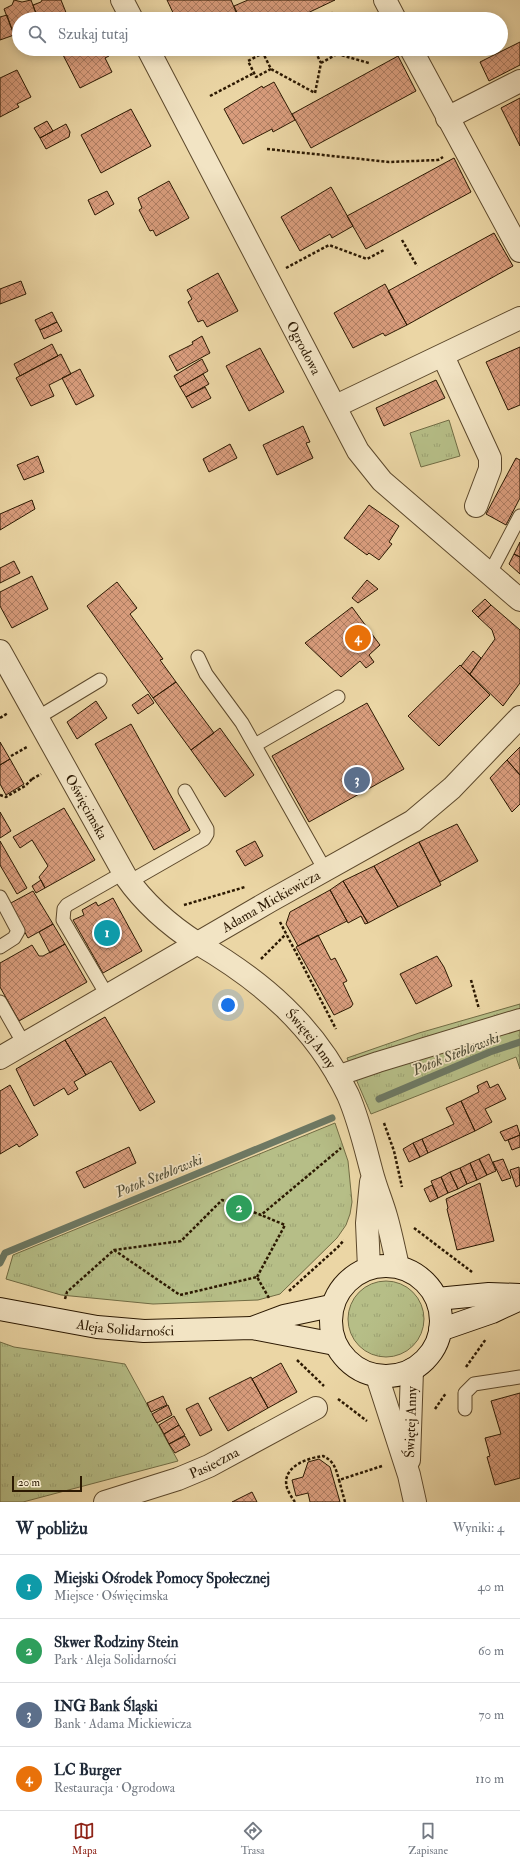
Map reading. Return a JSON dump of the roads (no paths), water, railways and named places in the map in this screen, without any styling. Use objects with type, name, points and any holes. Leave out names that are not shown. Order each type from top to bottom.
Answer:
[{"type":"street","points":[[122,0],[128,12]]},
{"type":"street","points":[[385,0],[391,12]]},
{"type":"street","name":"Ogrodowa","points":[[152,56],[267,278],[336,406],[358,451],[382,482],[520,600]]},
{"type":"street","points":[[415,56],[520,251]]},
{"type":"street","points":[[447,118],[520,81]]},
{"type":"street","points":[[336,406],[444,356],[520,318]]},
{"type":"street","points":[[444,356],[490,458],[490,469],[476,506]]},
{"type":"street","name":"Oświęcimska","points":[[0,651],[126,877],[161,916],[197,943]]},
{"type":"street","name":"Adama Mickiewicza","points":[[0,1058],[424,813],[479,761],[520,717]]},
{"type":"street","name":"Świętej Anny","points":[[197,943],[247,975],[290,1011],[315,1040],[348,1095],[362,1133],[372,1175],[387,1217],[398,1266]]},
{"type":"street","points":[[337,1076],[520,1019]]},
{"type":"street","name":"Świętej Anny","points":[[369,1268],[367,1224],[372,1175]]},
{"type":"street","points":[[383,1265],[398,1266],[418,1277],[427,1284],[437,1299],[441,1314],[440,1330],[435,1346],[425,1359],[412,1370],[395,1376],[377,1376],[360,1370],[345,1359],[335,1344],[330,1325],[331,1306],[345,1282],[369,1268],[383,1265]]},
{"type":"street","points":[[437,1299],[488,1294],[520,1295]]},
{"type":"street","points":[[440,1330],[492,1312],[520,1299]]},
{"type":"street","name":"Aleja Solidarności","points":[[252,1328],[284,1316],[331,1306]]},
{"type":"street","name":"Aleja Solidarności","points":[[0,1309],[97,1326],[144,1331],[252,1328],[335,1344]]},
{"type":"street","name":"Świętej Anny","points":[[409,1475],[412,1370]]},
{"type":"street","name":"Świętej Anny","points":[[377,1376],[409,1475],[415,1502]]},
{"type":"street","name":"Pasieczna","points":[[105,1502],[178,1479],[209,1466],[316,1408]]},
{"type":"lane","points":[[489,575],[520,516]]},
{"type":"lane","points":[[198,657],[206,674],[242,723],[325,870]]},
{"type":"lane","points":[[37,718],[100,680]]},
{"type":"lane","points":[[254,745],[338,697]]},
{"type":"lane","points":[[106,996],[63,920],[63,914],[67,905],[204,838],[207,834],[207,829],[185,791]]},
{"type":"lane","points":[[0,898],[18,931],[14,938],[0,947]]},
{"type":"lane","points":[[0,1002],[24,1044]]},
{"type":"lane","points":[[465,1409],[465,1393],[474,1384],[520,1377]]},
{"type":"waterway","name":"Potok Steblowski","points":[[379,1099],[490,1052],[520,1042]]},
{"type":"waterway","name":"Potok Steblowski","points":[[0,1263],[5,1253],[332,1118]]},
{"type":"place","name":"LC Burger","points":[[358,638]]},
{"type":"place","name":"ING Bank Śląski","points":[[357,780]]},
{"type":"place","name":"Miejski Ośrodek Pomocy Społecznej","points":[[107,933]]},
{"type":"place","name":"Skwer Rodziny Stein","points":[[239,1208]]}]
